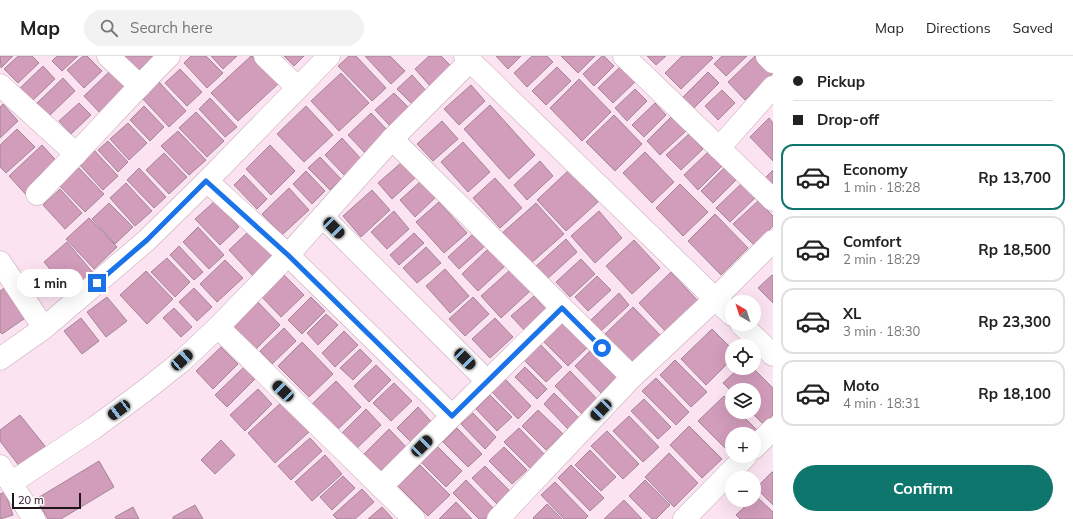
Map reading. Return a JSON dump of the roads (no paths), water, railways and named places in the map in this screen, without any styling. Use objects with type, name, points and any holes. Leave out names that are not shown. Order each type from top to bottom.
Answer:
[{"type":"street","points":[[108,56],[140,86]]},
{"type":"street","points":[[37,194],[169,56]]},
{"type":"street","points":[[265,56],[298,88]]},
{"type":"street","points":[[0,359],[44,328],[147,240],[329,56]]},
{"type":"street","points":[[624,56],[773,200]]},
{"type":"street","points":[[767,56],[773,62]]},
{"type":"street","points":[[34,519],[6,474],[94,428],[125,406],[182,360],[218,328],[288,255],[467,58],[725,308]]},
{"type":"street","points":[[0,85],[76,154]]},
{"type":"street","points":[[719,148],[773,86]]},
{"type":"street","points":[[392,139],[632,377]]},
{"type":"street","points":[[206,181],[288,255],[452,416]]},
{"type":"street","points":[[322,217],[487,381]]},
{"type":"street","points":[[498,519],[632,377],[715,299],[773,241]]},
{"type":"street","points":[[0,262],[44,328]]},
{"type":"street","points":[[381,487],[562,308]]},
{"type":"street","points":[[218,328],[414,519]]},
{"type":"street","points":[[748,331],[773,355]]},
{"type":"street","points":[[761,441],[773,429]]},
{"type":"street","points":[[684,519],[739,463]]}]
